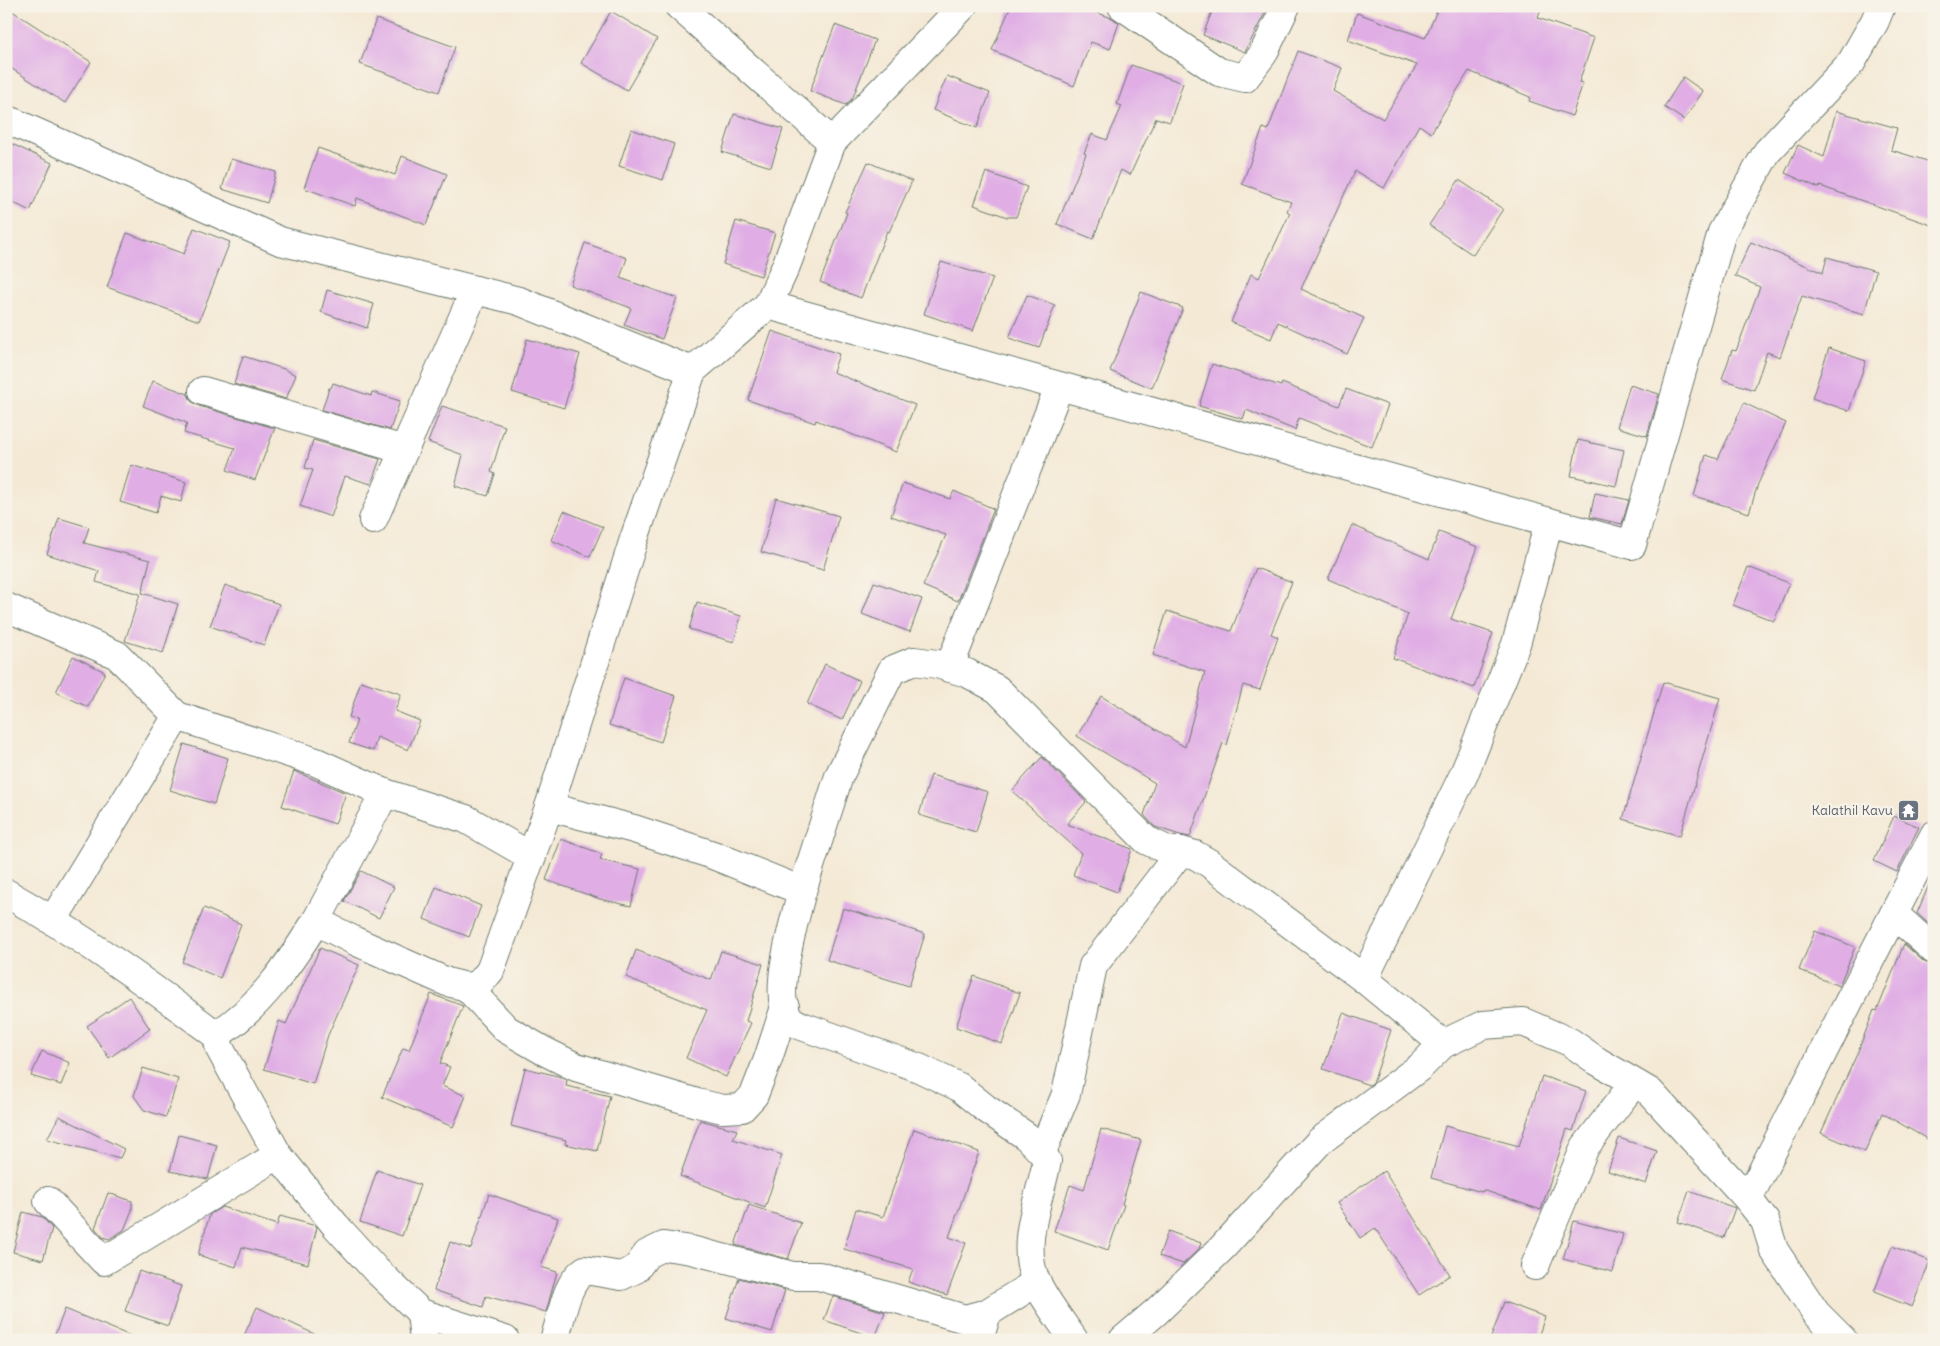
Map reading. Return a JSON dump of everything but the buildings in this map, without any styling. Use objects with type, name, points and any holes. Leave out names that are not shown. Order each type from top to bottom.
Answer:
[{"type":"street","points":[[679,6],[832,142]]},
{"type":"street","points":[[316,921],[355,941],[447,982],[467,987],[480,984],[490,971],[550,807],[634,539],[692,370],[768,305],[786,266],[832,142],[963,6]]},
{"type":"street","points":[[1122,6],[1219,72],[1245,78],[1263,54],[1286,6]]},
{"type":"street","points":[[768,305],[1632,544],[1722,232],[1767,152],[1851,63],[1875,21],[1881,6]]},
{"type":"street","points":[[6,119],[280,241],[519,301],[692,370]]},
{"type":"street","points":[[373,520],[475,290]]},
{"type":"street","points":[[950,668],[1059,387]]},
{"type":"street","points":[[203,391],[404,450]]},
{"type":"street","points":[[1364,979],[1464,774],[1516,644],[1549,522]]},
{"type":"street","points":[[6,607],[117,655],[177,716],[316,762],[385,793],[466,819],[532,857]]},
{"type":"street","points":[[1074,1340],[1036,1282],[1032,1268],[1030,1249],[1032,1226],[1047,1161],[1042,1152],[1026,1136],[985,1108],[959,1087],[919,1068],[798,1025],[789,1018],[785,1007],[782,994],[783,974],[802,891],[839,776],[892,670],[914,661],[950,668],[967,674],[996,689],[1146,840],[1169,851],[1195,854],[1209,863],[1364,979],[1443,1044]]},
{"type":"street","points":[[53,920],[177,716]]},
{"type":"street","points":[[216,1034],[233,1024],[256,1004],[299,948],[316,921],[385,793]]},
{"type":"street","points":[[550,807],[634,829],[714,855],[802,891]]},
{"type":"street","points":[[1748,1199],[1934,835]]},
{"type":"street","points":[[1042,1152],[1066,1094],[1094,966],[1181,851]]},
{"type":"street","points":[[6,893],[53,920],[142,979],[216,1034],[220,1049],[278,1155],[336,1226],[376,1270],[421,1312],[505,1340]]},
{"type":"street","points":[[1894,914],[1934,950]]},
{"type":"street","points":[[467,987],[506,1029],[576,1067],[643,1088],[723,1109],[742,1108],[754,1095],[785,1007]]},
{"type":"street","points":[[1124,1340],[1157,1312],[1222,1248],[1320,1141],[1420,1067],[1443,1044],[1484,1025],[1523,1022],[1570,1042],[1597,1061],[1650,1092],[1748,1199],[1765,1221],[1774,1250],[1816,1313],[1843,1340]]},
{"type":"street","points":[[1535,1266],[1586,1148],[1634,1083]]},
{"type":"street","points":[[48,1201],[104,1261],[278,1155]]},
{"type":"street","points":[[554,1340],[570,1291],[578,1275],[585,1270],[621,1276],[636,1268],[647,1254],[664,1246],[691,1250],[794,1276],[819,1276],[889,1295],[943,1314],[965,1319],[987,1313],[1036,1282]]},
{"type":"street","points":[[421,1312],[424,1340]]},
{"type":"street","points":[[979,1340],[987,1313]]},
{"type":"place","name":"Kalathil Kavu","points":[[1909,810]]}]
